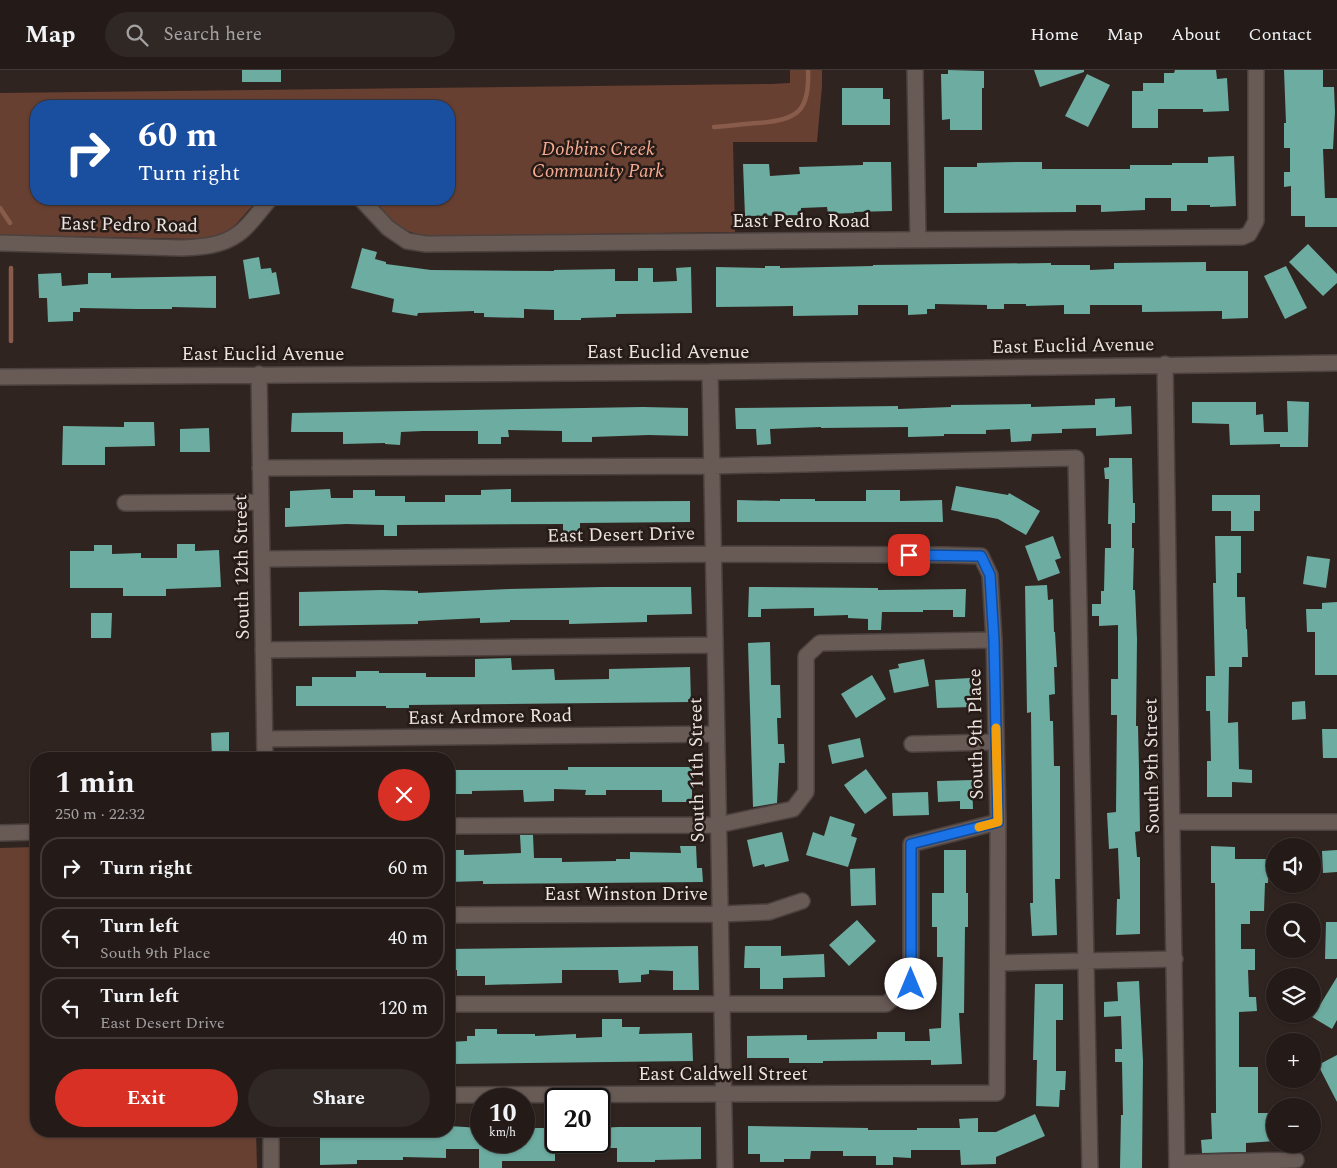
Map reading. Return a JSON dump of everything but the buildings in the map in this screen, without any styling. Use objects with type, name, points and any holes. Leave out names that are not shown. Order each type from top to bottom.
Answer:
[{"type":"street","points":[[915,70],[918,240]]},
{"type":"street","name":"East Pedro Road","points":[[367,205],[388,228],[407,241],[426,244],[1242,237],[1250,234],[1256,221],[1256,70]]},
{"type":"street","name":"East Pedro Road","points":[[0,244],[206,247],[227,241],[240,233],[265,205]]},
{"type":"street","name":"East Euclid Avenue","points":[[0,377],[710,372],[1337,363]]},
{"type":"street","name":"South 9th Street","points":[[1166,364],[1177,1165]]},
{"type":"street","name":"South 11th Street","points":[[710,372],[724,1168]]},
{"type":"street","name":"South 12th Street","points":[[259,374],[265,752]]},
{"type":"street","points":[[260,468],[712,466],[1076,458],[1090,1168]]},
{"type":"street","points":[[125,503],[260,502]]},
{"type":"street","name":"East Desert Drive","points":[[262,559],[714,554],[981,556]]},
{"type":"street","name":"South 9th Place","points":[[981,556],[990,575],[994,640],[999,963],[997,1093]]},
{"type":"street","points":[[455,826],[718,825],[792,809],[806,792],[806,656],[820,643],[994,640]]},
{"type":"street","points":[[263,650],[715,645]]},
{"type":"street","name":"East Ardmore Road","points":[[265,740],[716,734]]},
{"type":"street","points":[[912,744],[996,742]]},
{"type":"street","points":[[455,1004],[886,1004],[911,984],[911,844],[998,822]]},
{"type":"street","points":[[1173,822],[1337,822]]},
{"type":"street","points":[[0,833],[30,832]]},
{"type":"street","name":"East Winston Drive","points":[[455,915],[721,914],[769,912],[802,901]]},
{"type":"street","points":[[999,963],[1175,959]]},
{"type":"street","name":"East Caldwell Street","points":[[455,1095],[997,1093]]},
{"type":"street","points":[[271,1137],[271,1168]]},
{"type":"street","points":[[1177,1165],[1296,1160]]},
{"type":"green space","name":"Dobbins Creek Community Park","points":[[790,70],[822,70],[817,142],[733,142],[735,232],[427,236],[407,231],[395,223],[378,205],[455,205],[455,100],[30,100],[30,205],[253,205],[227,231],[211,237],[198,239],[0,235],[0,93],[790,83]]},
{"type":"green space","points":[[30,847],[30,1137],[256,1137],[257,1168],[0,1168],[0,848]]},
{"type":"waterway","points":[[714,127],[771,122],[791,116],[798,111],[807,96],[808,70]]},
{"type":"waterway","points":[[0,208],[10,223]]},
{"type":"waterway","points":[[11,268],[11,341]]},
{"type":"slow traffic","points":[[979,827],[998,822],[996,728]]},
{"type":"route","points":[[909,555],[981,556],[990,575],[994,640],[998,822],[911,844],[911,984]]}]
